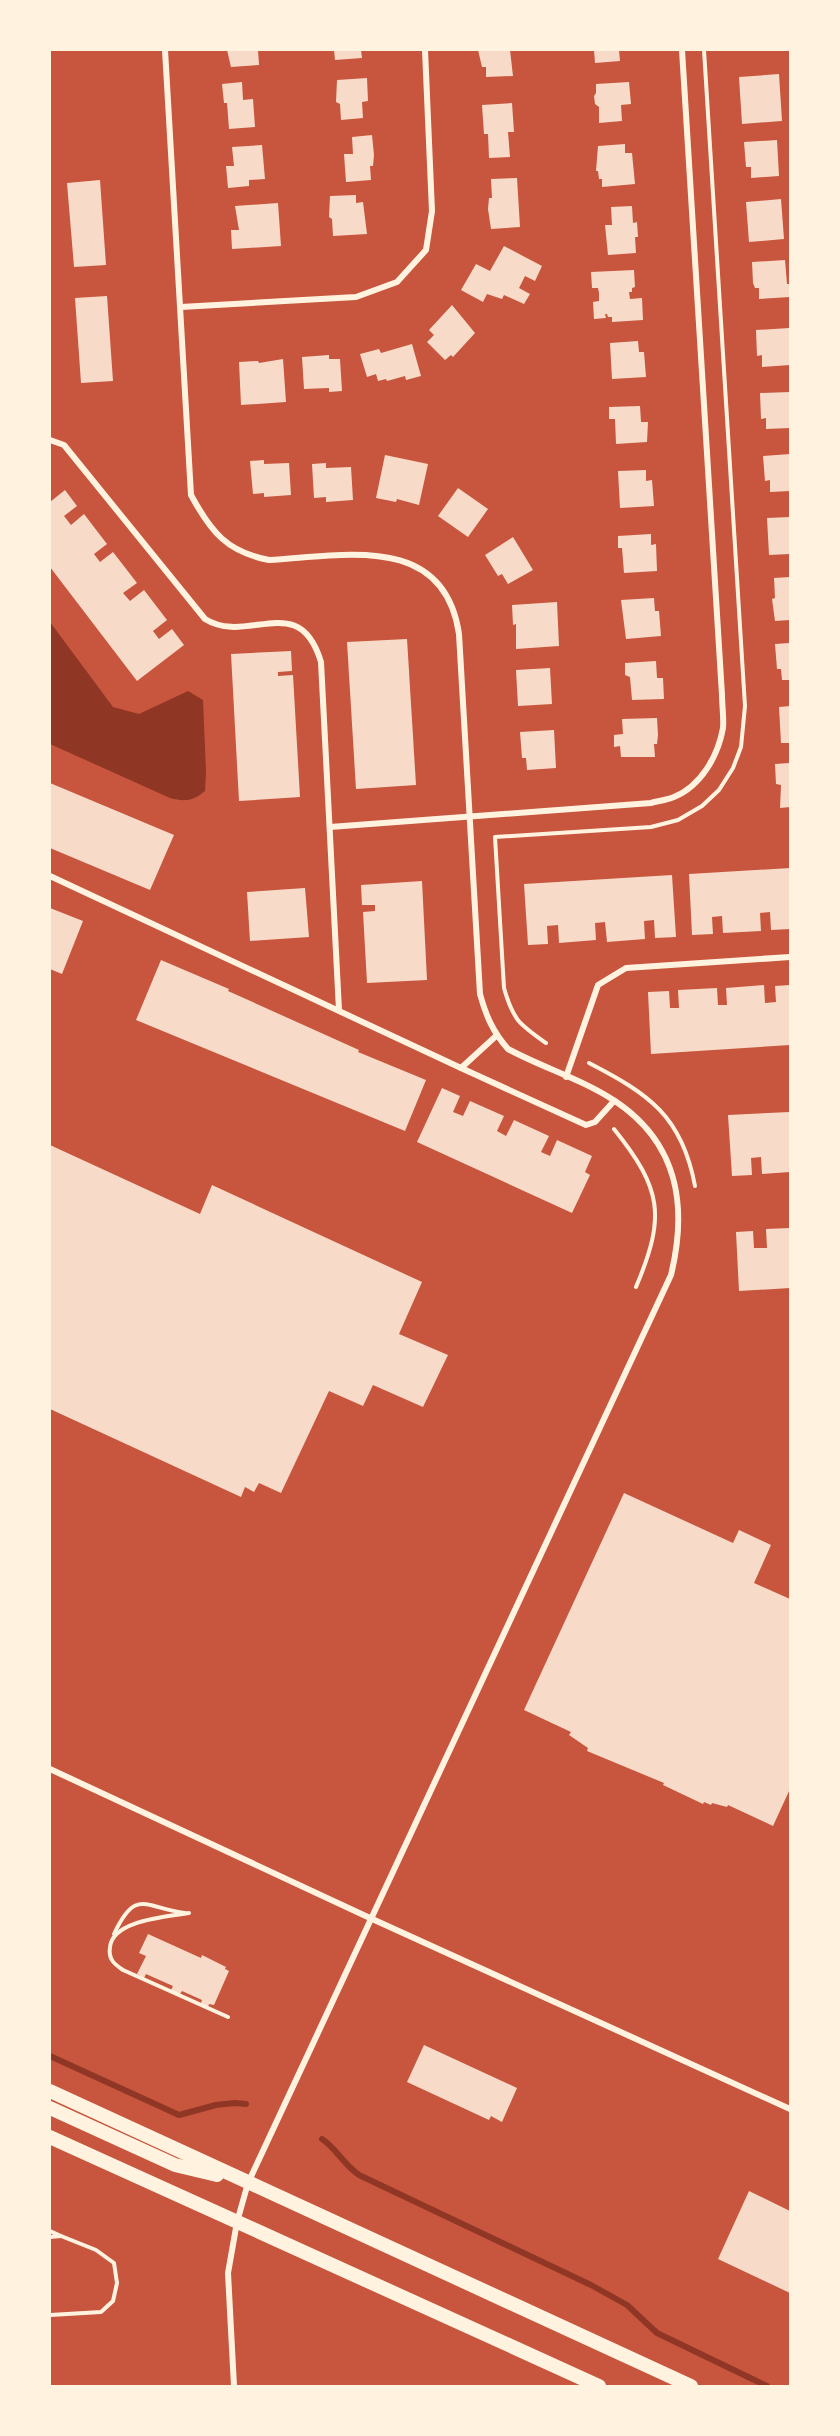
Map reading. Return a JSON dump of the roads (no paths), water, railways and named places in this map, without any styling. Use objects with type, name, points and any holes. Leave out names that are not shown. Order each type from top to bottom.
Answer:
[{"type":"highway","points":[[50,2091],[691,2386]]},
{"type":"highway","points":[[50,2108],[175,2165],[248,2183]]},
{"type":"highway","points":[[50,2137],[599,2386]]},
{"type":"street","points":[[165,50],[191,495],[215,534],[233,548],[252,557],[269,560],[370,554],[390,556],[408,562],[437,584],[449,602],[456,618],[459,634],[480,994],[487,1018],[496,1036],[508,1049],[614,1101],[644,1124],[666,1156],[680,1204],[678,1250],[671,1275],[248,2183],[237,2222],[228,2273],[234,2386]]},
{"type":"street","points":[[181,307],[356,297],[397,282],[426,250],[432,211],[425,50]]},
{"type":"street","points":[[330,827],[651,803],[675,797],[695,782],[708,767],[718,748],[723,726],[722,695],[682,50]]},
{"type":"street","points":[[50,440],[64,445],[205,619],[214,625],[229,627],[291,624],[306,632],[315,644],[321,662],[339,1010]]},
{"type":"street","points":[[50,876],[586,1125],[595,1122],[614,1101]]},
{"type":"street","points":[[566,1077],[598,985],[626,968],[790,957]]},
{"type":"street","points":[[461,1068],[496,1036]]},
{"type":"street","points":[[50,1769],[790,2109]]},
{"type":"lane","points":[[113,1937],[129,1926],[189,1913],[167,1911],[147,1904],[134,1905],[123,1914],[113,1937],[110,1956],[114,1964],[228,2017]]},
{"type":"lane","points":[[50,2231],[96,2250],[114,2263],[117,2283],[113,2301],[101,2312],[50,2315]]},
{"type":"lane","points":[[50,2237],[61,2236]]},
{"type":"waterway","points":[[50,2056],[179,2115],[216,2105],[246,2104]]},
{"type":"waterway","points":[[322,2139],[359,2175],[591,2285],[627,2305],[657,2333],[767,2386]]}]
